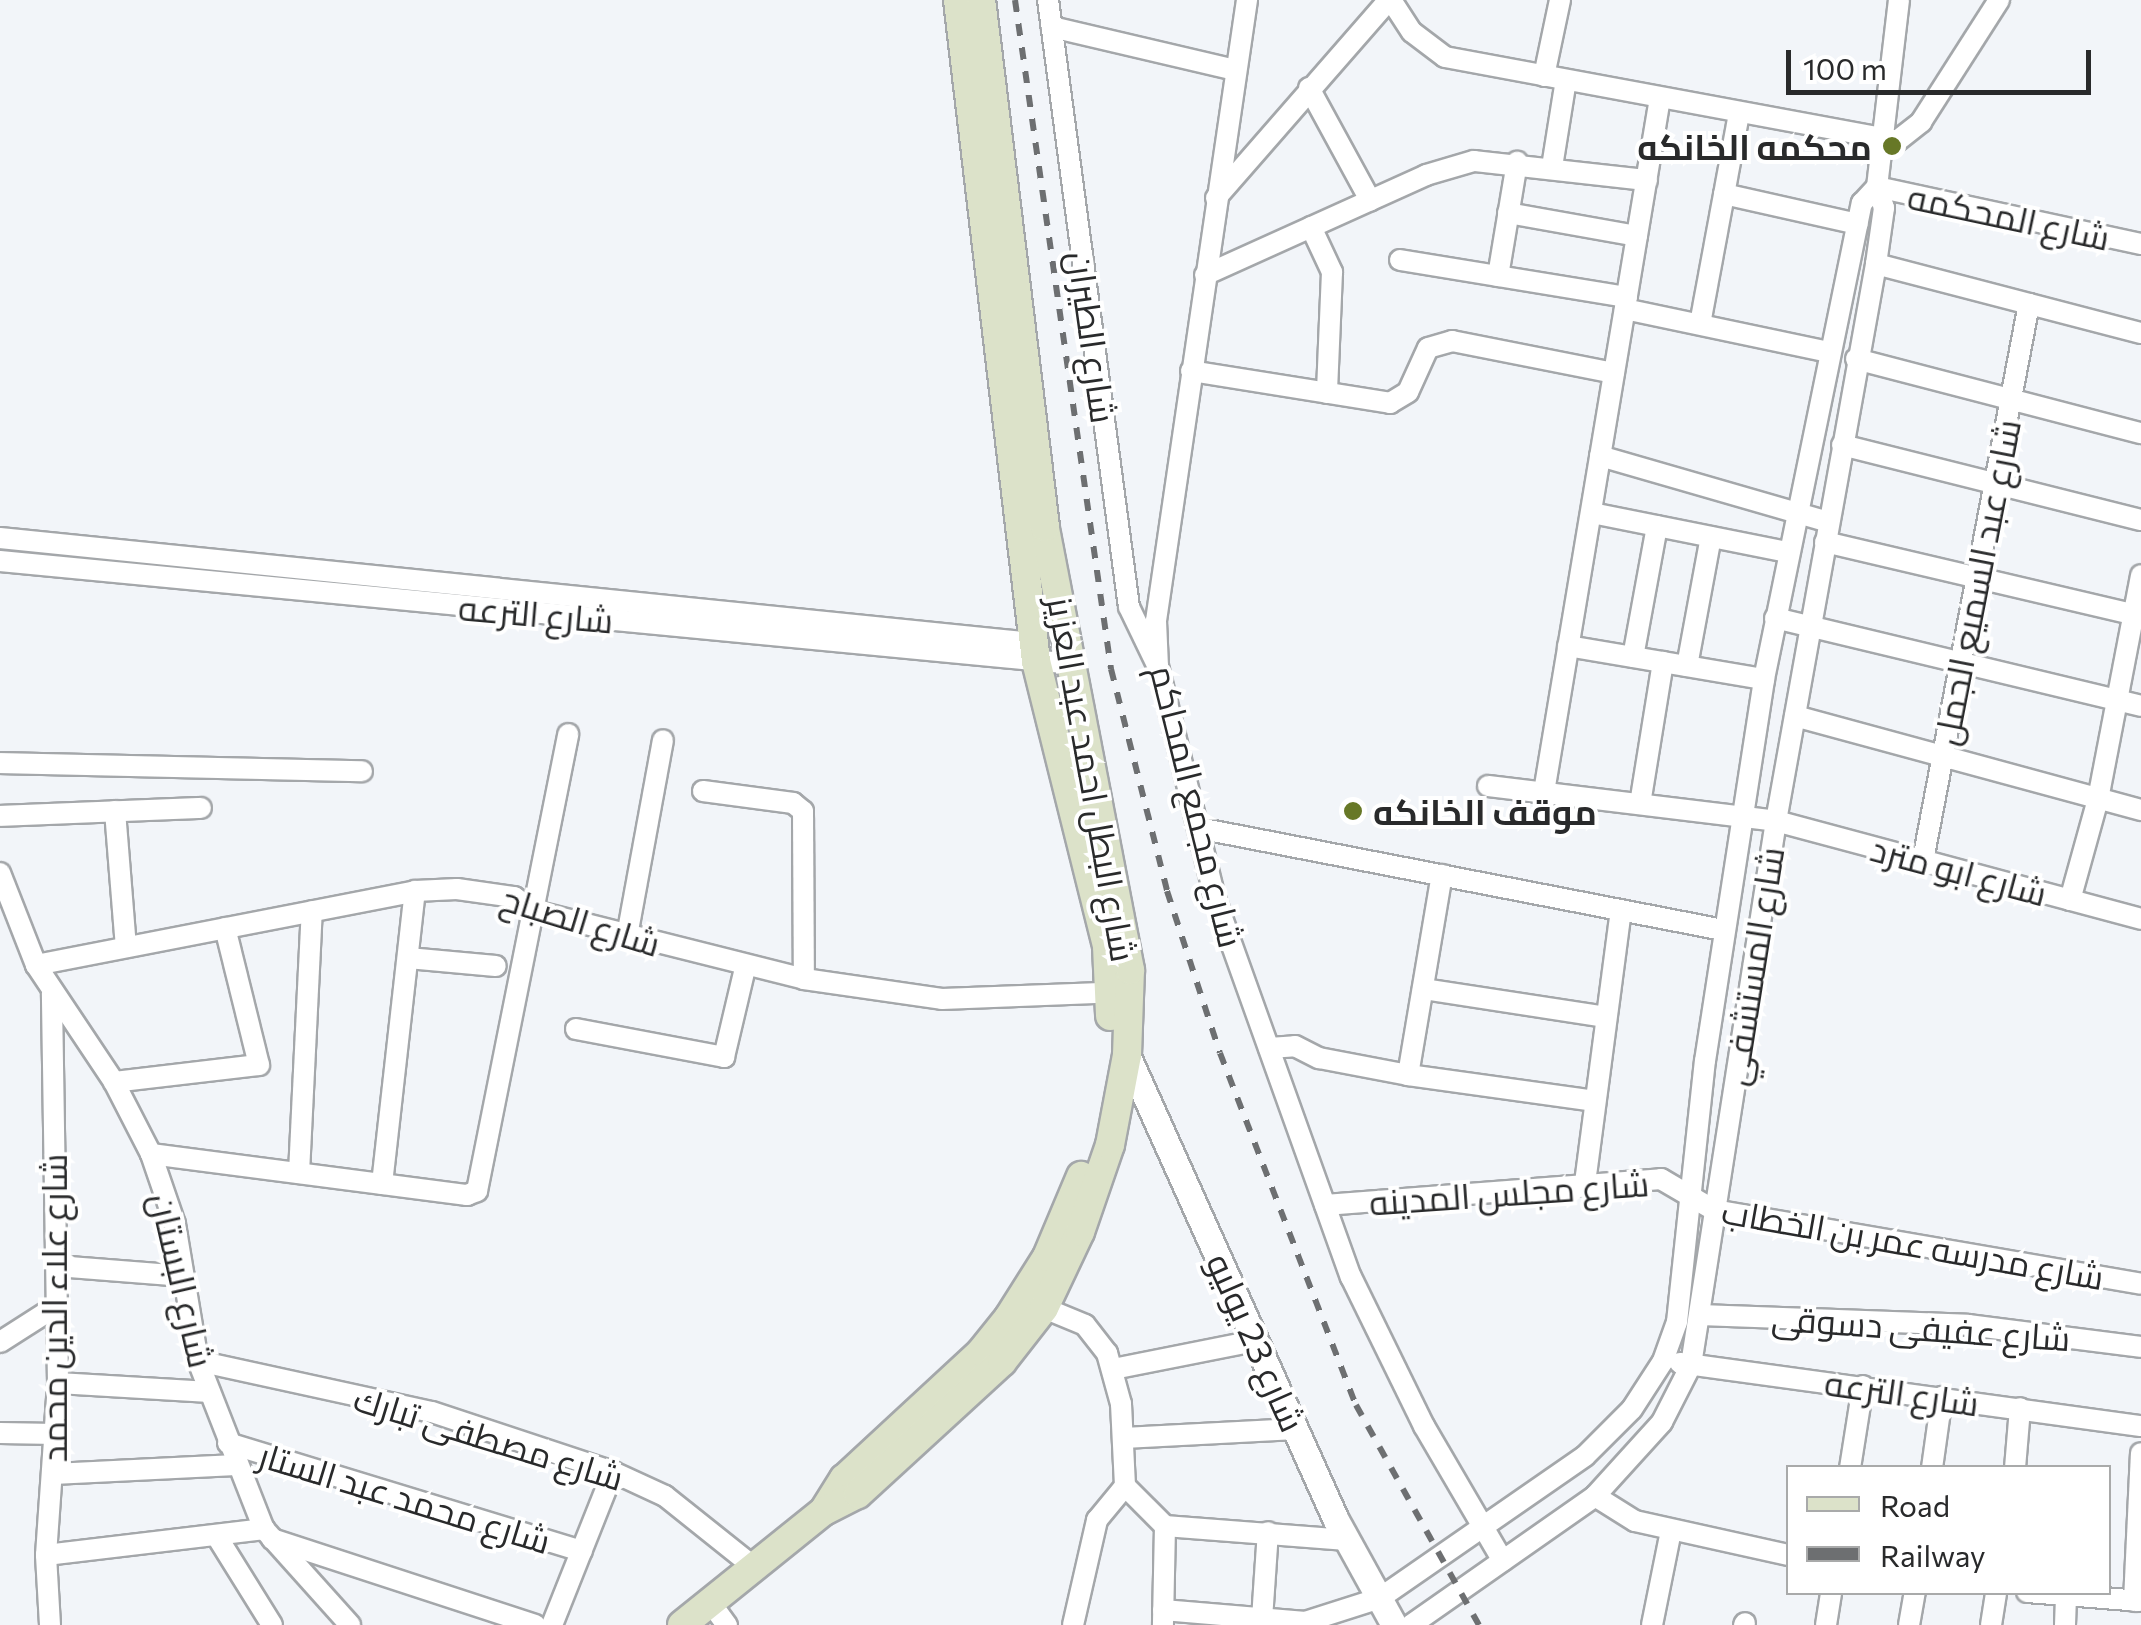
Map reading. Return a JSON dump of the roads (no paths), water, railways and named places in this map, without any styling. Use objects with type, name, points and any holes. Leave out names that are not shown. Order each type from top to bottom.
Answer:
[{"type":"main road","name":"شارع البطل احمد عبد العزيز","points":[[824,1511],[844,1479],[981,1352],[1048,1257],[1099,1116],[1120,992],[1034,652],[958,0]]},
{"type":"main road","name":"شارع البطل احمد عبد العزيز","points":[[682,1625],[718,1614],[754,1567],[824,1511],[858,1494],[1002,1362],[1044,1308],[1080,1232],[1110,1145],[1127,1055],[1120,992],[1118,886],[1045,528],[981,0]]},
{"type":"street","name":"شارع الطيران","points":[[1048,0],[1130,607],[1158,666]]},
{"type":"street","name":"شارع مجمع المحاكم","points":[[1247,0],[1156,620],[1158,666],[1198,828],[1268,1048],[1325,1206],[1385,1348],[1503,1560]]},
{"type":"street","points":[[1215,199],[1390,0],[1412,32],[1444,57],[1897,140],[1915,131],[1999,0]]},
{"type":"street","points":[[1552,167],[1560,0]]},
{"type":"street","name":"شارع المستشفي","points":[[1411,1625],[1594,1496],[1652,1435],[1691,1365],[1776,820],[1876,264],[1884,208],[1877,187],[1899,0]]},
{"type":"street","points":[[1052,26],[1235,70]]},
{"type":"street","points":[[1309,88],[1370,200]]},
{"type":"street","points":[[1544,792],[1660,98]]},
{"type":"street","points":[[1700,324],[1739,113]]},
{"type":"street","points":[[1205,275],[1450,166],[1517,162],[1647,180]]},
{"type":"street","points":[[1498,276],[1517,162]]},
{"type":"street","name":"شارع المستشفي","points":[[1163,1617],[1305,1622],[1380,1598],[1482,1524],[1586,1456],[1632,1409],[1663,1361],[1676,1322],[1723,930],[1787,552],[1862,203],[1877,187]]},
{"type":"street","name":"شارع المحكمه","points":[[1877,187],[2141,244]]},
{"type":"street","points":[[1724,194],[1858,224]]},
{"type":"street","points":[[1508,214],[1637,236]]},
{"type":"street","points":[[1311,227],[1332,280],[1326,393]]},
{"type":"street","points":[[1400,260],[1626,303],[1700,324],[1830,352]]},
{"type":"street","points":[[1876,264],[2141,333]]},
{"type":"street","name":"شارع عبد السميع الجمل","points":[[1924,860],[2029,304]]},
{"type":"street","points":[[1192,371],[1397,401],[1408,392],[1422,356],[1443,341],[1614,373]]},
{"type":"street","points":[[1856,359],[2141,433]]},
{"type":"street","points":[[1842,445],[2141,520]]},
{"type":"street","points":[[1600,456],[1796,512],[1827,532],[1977,577],[2137,615]]},
{"type":"street","points":[[1592,513],[1787,552]]},
{"type":"street","points":[[1632,657],[1657,526]]},
{"type":"street","points":[[1688,666],[1711,537]]},
{"type":"street","name":"شارع الترعه","points":[[0,538],[1034,652],[1073,664]]},
{"type":"street","name":"شارع الترعه","points":[[0,562],[1034,652]]},
{"type":"street","points":[[2070,900],[2098,799],[2137,615],[2141,576]]},
{"type":"street","points":[[1775,618],[2141,706]]},
{"type":"street","points":[[1568,646],[1764,679]]},
{"type":"street","points":[[1640,804],[1664,662]]},
{"type":"street","points":[[1796,716],[2141,810]]},
{"type":"street","points":[[151,1154],[467,1195],[477,1190],[568,734]]},
{"type":"street","points":[[627,936],[662,740]]},
{"type":"street","points":[[0,763],[362,771]]},
{"type":"street","name":"شارع ابو مترد","points":[[1488,786],[1776,820],[2141,919]]},
{"type":"street","points":[[703,790],[792,803],[804,812],[804,979]]},
{"type":"street","points":[[0,816],[200,808]]},
{"type":"street","points":[[115,811],[126,948]]},
{"type":"street","points":[[1198,828],[1723,930]]},
{"type":"street","name":"شارع البستان","points":[[0,873],[36,965],[114,1082],[151,1154],[184,1276],[198,1361],[236,1465],[268,1534],[350,1625]]},
{"type":"street","points":[[1408,1075],[1442,875]]},
{"type":"street","points":[[382,1184],[415,892]]},
{"type":"street","name":"شارع الصباح","points":[[36,965],[415,892],[486,892],[514,897],[534,911],[746,968],[804,979],[942,999],[1120,992]]},
{"type":"street","points":[[1584,1183],[1621,910]]},
{"type":"street","points":[[299,1173],[312,911]]},
{"type":"street","points":[[114,1082],[259,1065],[225,928]]},
{"type":"street","points":[[408,958],[496,966]]},
{"type":"street","points":[[576,1030],[724,1057],[746,968]]},
{"type":"street","points":[[1423,988],[1606,1017]]},
{"type":"street","name":"شارع علاء الدين محمد","points":[[50,1625],[46,1555],[58,1383],[52,990]]},
{"type":"street","points":[[1268,1048],[1295,1046],[1319,1058],[1408,1075],[1594,1101]]},
{"type":"street","name":"شارع 23 يوليو","points":[[1127,1055],[1346,1540],[1394,1625]]},
{"type":"street","name":"شارع مجلس المدينه","points":[[1325,1206],[1661,1179],[1690,1194]]},
{"type":"street","name":"شارع مدرسه عمر بن الخطاب","points":[[1690,1194],[1714,1210],[2141,1284]]},
{"type":"street","points":[[57,1266],[184,1276]]},
{"type":"street","points":[[0,1342],[58,1305]]},
{"type":"street","points":[[1044,1308],[1084,1325],[1113,1369],[1124,1438],[1125,1486],[1096,1520],[1072,1625]]},
{"type":"street","name":"شارع عفيفى دسوقى","points":[[1700,1315],[1968,1324],[2141,1346]]},
{"type":"street","points":[[1113,1369],[1255,1341]]},
{"type":"street","name":"شارع مصطفى تبارك","points":[[198,1361],[432,1412],[613,1472],[681,1507],[754,1567]]},
{"type":"street","name":"شارع الترعه","points":[[1663,1361],[2141,1426]]},
{"type":"street","points":[[58,1383],[210,1392]]},
{"type":"street","points":[[1850,1465],[1863,1386]]},
{"type":"street","points":[[1932,1465],[1942,1397]]},
{"type":"street","points":[[2015,1465],[2020,1408]]},
{"type":"street","points":[[1124,1438],[1296,1430]]},
{"type":"street","points":[[0,1432],[56,1434]]},
{"type":"street","name":"شارع محمد عبد الستار","points":[[228,1443],[582,1551]]},
{"type":"street","points":[[2065,1625],[2066,1595],[2138,1601],[2141,1453]]},
{"type":"street","name":"شارع محمد عبد الستار","points":[[53,1474],[236,1465]]},
{"type":"street","points":[[552,1625],[613,1472]]},
{"type":"street","points":[[1125,1486],[1165,1526],[1346,1540]]},
{"type":"street","points":[[1594,1496],[1607,1509],[1671,1531],[1786,1555]]},
{"type":"street","points":[[1163,1617],[1165,1526]]},
{"type":"street","points":[[1652,1625],[1671,1531]]},
{"type":"street","points":[[1262,1619],[1268,1532]]},
{"type":"street","points":[[46,1555],[216,1535],[268,1534],[536,1625]]},
{"type":"street","points":[[216,1535],[272,1625]]},
{"type":"street","points":[[1826,1625],[1831,1595]]},
{"type":"street","points":[[1909,1625],[1914,1595]]},
{"type":"street","points":[[1991,1625],[1996,1595]]},
{"type":"railway","points":[[1015,0],[1111,669],[1167,891],[1220,1053],[1356,1405],[1479,1625]]},
{"type":"place","name":"محكمه الخانكه","points":[[1892,146]]},
{"type":"place","name":"موقف الخانكه","points":[[1353,811]]}]
